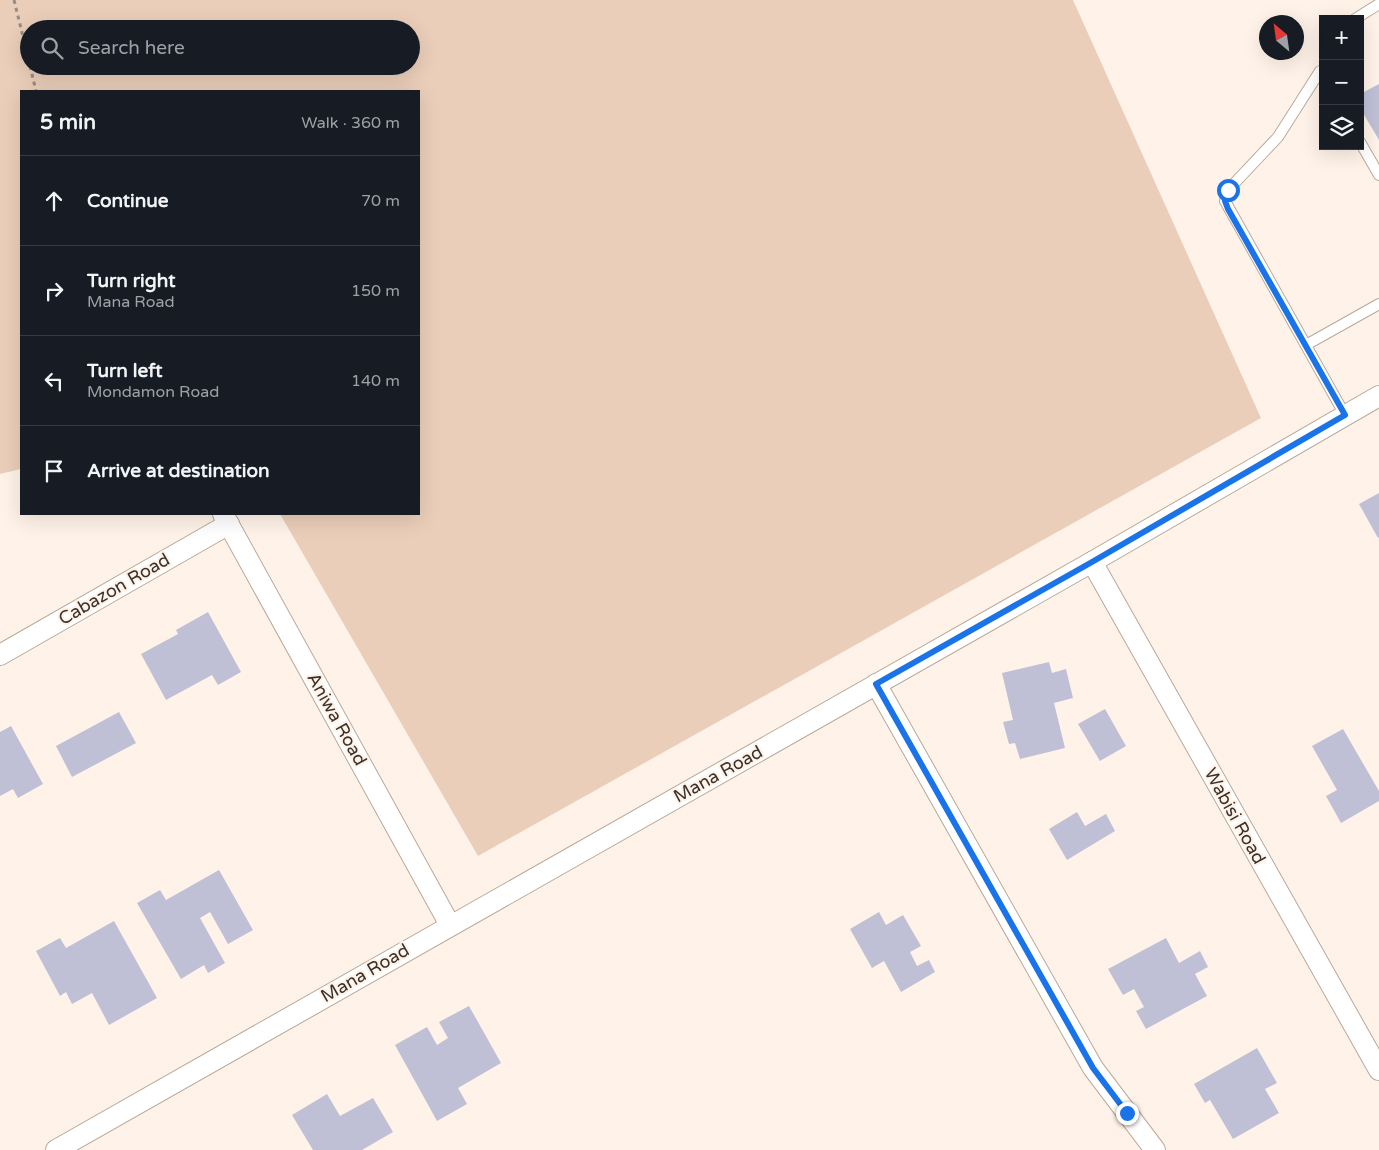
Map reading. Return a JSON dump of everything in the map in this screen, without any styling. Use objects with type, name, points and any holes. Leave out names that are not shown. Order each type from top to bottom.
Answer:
[{"type":"street","name":"Mana Road","points":[[56,1150],[1092,562],[1379,396]]},
{"type":"street","name":"Cabazon Road","points":[[0,655],[226,519]]},
{"type":"street","name":"Aniwa Road","points":[[226,519],[450,925]]},
{"type":"street","name":"Wabisi Road","points":[[1092,562],[1379,1070]]},
{"type":"street","points":[[876,684],[1093,1068],[1155,1150]]},
{"type":"lane","points":[[1361,15],[1379,4]]},
{"type":"lane","points":[[1319,74],[1278,137],[1228,190],[1225,201],[1345,415]]},
{"type":"lane","points":[[1364,149],[1379,175]]},
{"type":"lane","points":[[1306,345],[1379,304]]},
{"type":"path","points":[[14,0],[20,24]]},
{"type":"path","points":[[32,75],[36,90]]},
{"type":"shaded area","points":[[0,0],[1073,0],[1261,418],[478,856],[281,515],[420,515],[420,90],[20,90],[20,469],[0,474]]},
{"type":"building","points":[[1379,84],[1379,140],[1364,115],[1364,92]]},
{"type":"building","points":[[1379,493],[1379,537],[1378,538],[1359,504]]},
{"type":"building","points":[[208,612],[241,672],[218,685],[212,675],[166,700],[141,654],[178,634],[176,630]]},
{"type":"building","points":[[1049,662],[1052,673],[1066,669],[1073,698],[1054,703],[1065,748],[1020,759],[1015,743],[1009,744],[1003,722],[1013,720],[1002,673]]},
{"type":"building","points":[[1105,709],[1126,746],[1100,761],[1078,724]]},
{"type":"building","points":[[119,712],[136,743],[72,777],[56,746]]},
{"type":"building","points":[[11,726],[43,784],[18,798],[13,789],[0,796],[0,732]]},
{"type":"building","points":[[1343,729],[1379,791],[1379,801],[1341,823],[1326,796],[1337,790],[1312,746]]},
{"type":"building","points":[[1077,812],[1085,826],[1106,814],[1115,831],[1067,860],[1049,829]]},
{"type":"building","points":[[219,870],[253,930],[228,944],[210,912],[200,918],[225,963],[208,973],[204,965],[181,979],[137,903],[160,890],[166,900]]},
{"type":"building","points":[[879,912],[886,925],[903,915],[921,946],[910,952],[917,966],[929,960],[935,972],[901,992],[884,961],[872,968],[850,929]]},
{"type":"building","points":[[114,921],[157,998],[109,1025],[92,993],[72,1004],[66,992],[60,996],[36,951],[60,938],[66,948]]},
{"type":"building","points":[[1166,938],[1179,963],[1200,951],[1208,967],[1195,974],[1207,996],[1146,1029],[1136,1011],[1144,1007],[1134,989],[1123,995],[1108,969]]},
{"type":"building","points":[[469,1006],[501,1063],[458,1088],[467,1104],[437,1121],[395,1045],[427,1027],[437,1045],[448,1038],[439,1022]]},
{"type":"building","points":[[1257,1048],[1277,1083],[1265,1089],[1279,1113],[1233,1139],[1210,1100],[1205,1103],[1194,1084]]},
{"type":"building","points":[[327,1094],[340,1116],[373,1098],[393,1132],[362,1150],[313,1150],[292,1115]]},
{"type":"route","points":[[1127,1113],[1093,1068],[876,684],[1092,562],[1345,415],[1228,209],[1225,201],[1228,190]]}]
